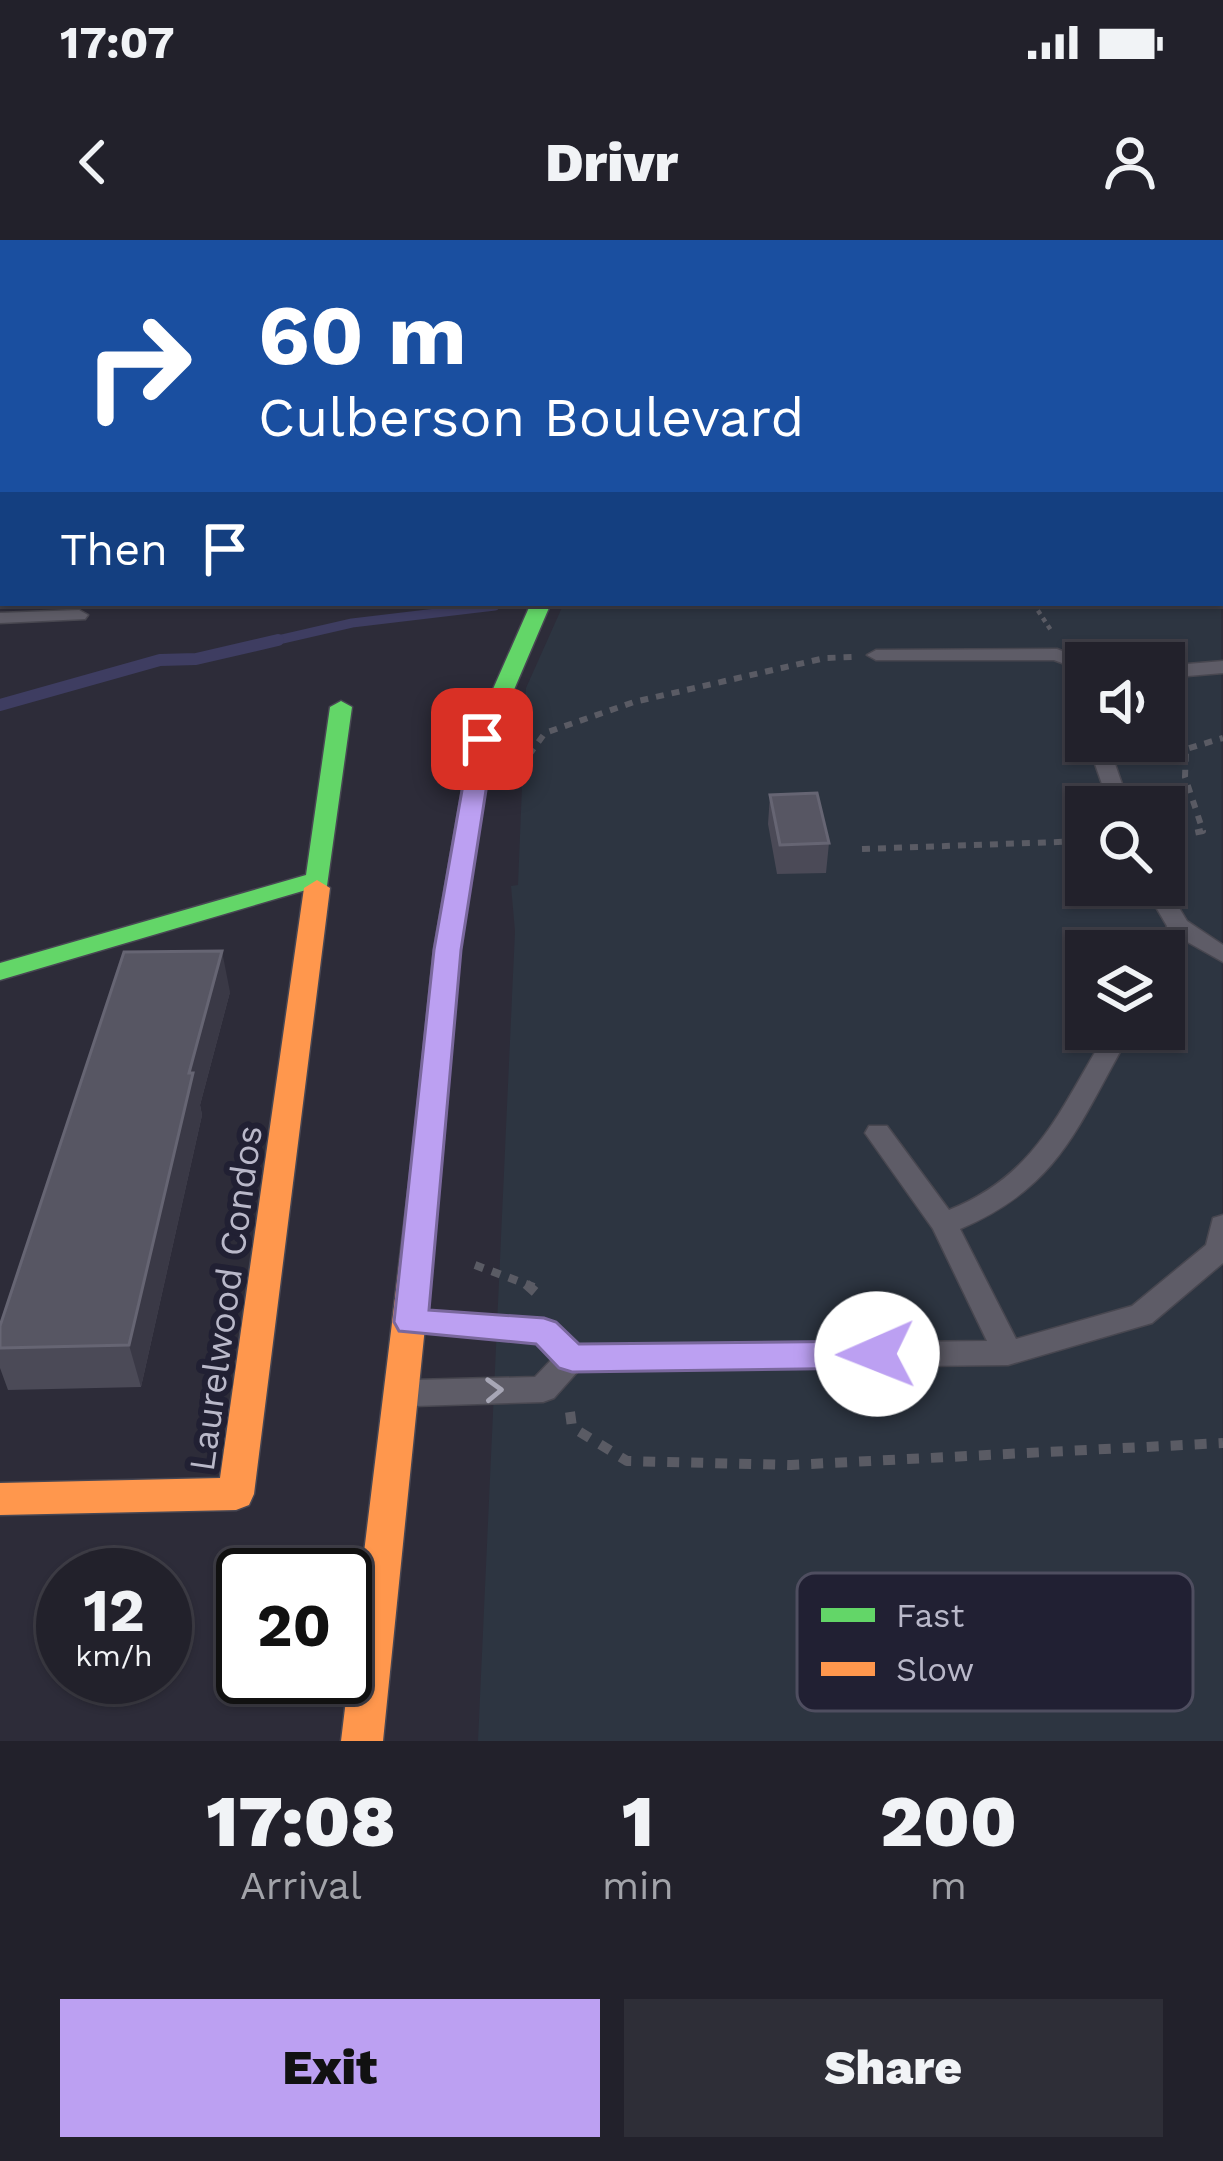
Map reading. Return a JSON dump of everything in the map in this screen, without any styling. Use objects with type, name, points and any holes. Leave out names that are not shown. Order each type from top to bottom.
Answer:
[{"type":"street","points":[[362,1741],[404,1394],[447,950],[482,739],[540,606]]},
{"type":"street","name":"Laurelwood Condos","points":[[0,1499],[236,1493],[341,707]]},
{"type":"street","points":[[0,972],[318,879]]},
{"type":"lane","points":[[0,618],[79,615]]},
{"type":"lane","points":[[876,655],[1065,657]]},
{"type":"lane","points":[[1185,670],[1223,667]]},
{"type":"lane","points":[[1166,906],[1178,926],[1223,955]]},
{"type":"lane","points":[[1176,930],[1178,926]]},
{"type":"lane","points":[[944,1223],[992,1208],[1028,1182],[1059,1139],[1109,1050]]},
{"type":"lane","points":[[878,1133],[944,1223],[1008,1353]]},
{"type":"lane","points":[[411,1322],[544,1331],[572,1358],[1008,1353],[1142,1315],[1219,1250],[1223,1226]]},
{"type":"lane","points":[[404,1394],[543,1389],[572,1358]]},
{"type":"path","points":[[522,765],[545,733],[634,702],[825,658],[876,655]]},
{"type":"path","points":[[1185,834],[1203,831],[1185,777],[1186,749],[1223,738]]},
{"type":"path","points":[[862,849],[1065,842]]},
{"type":"path","points":[[468,1245],[475,1266],[534,1287],[558,1322],[572,1358],[567,1393],[572,1427],[627,1461],[791,1465],[1223,1443]]},
{"type":"shaded area","points":[[563,606],[1221,606],[1223,1741],[478,1741],[515,931],[511,886],[518,885],[526,688]]},
{"type":"building","points":[[817,793],[829,843],[780,845],[770,795]]},
{"type":"building","points":[[222,951],[189,1073],[193,1073],[129,1345],[0,1348],[0,1326],[124,952]]},
{"type":"waterway","points":[[272,641],[352,623],[495,606]]},
{"type":"waterway","points":[[272,641],[278,640]]},
{"type":"waterway","points":[[0,705],[160,660],[196,659],[272,641]]},
{"type":"waterway","points":[[265,643],[272,641]]},
{"type":"traffic: fast","points":[[427,1159],[447,949],[482,739],[540,606]]},
{"type":"traffic: fast","points":[[317,888],[341,707]]},
{"type":"traffic: fast","points":[[0,972],[318,879]]},
{"type":"traffic: slow","points":[[0,1499],[236,1494],[317,888]]},
{"type":"traffic: slow","points":[[362,1741],[427,1159]]},
{"type":"route","points":[[482,739],[447,950],[411,1322],[544,1331],[572,1358],[877,1354]]}]
